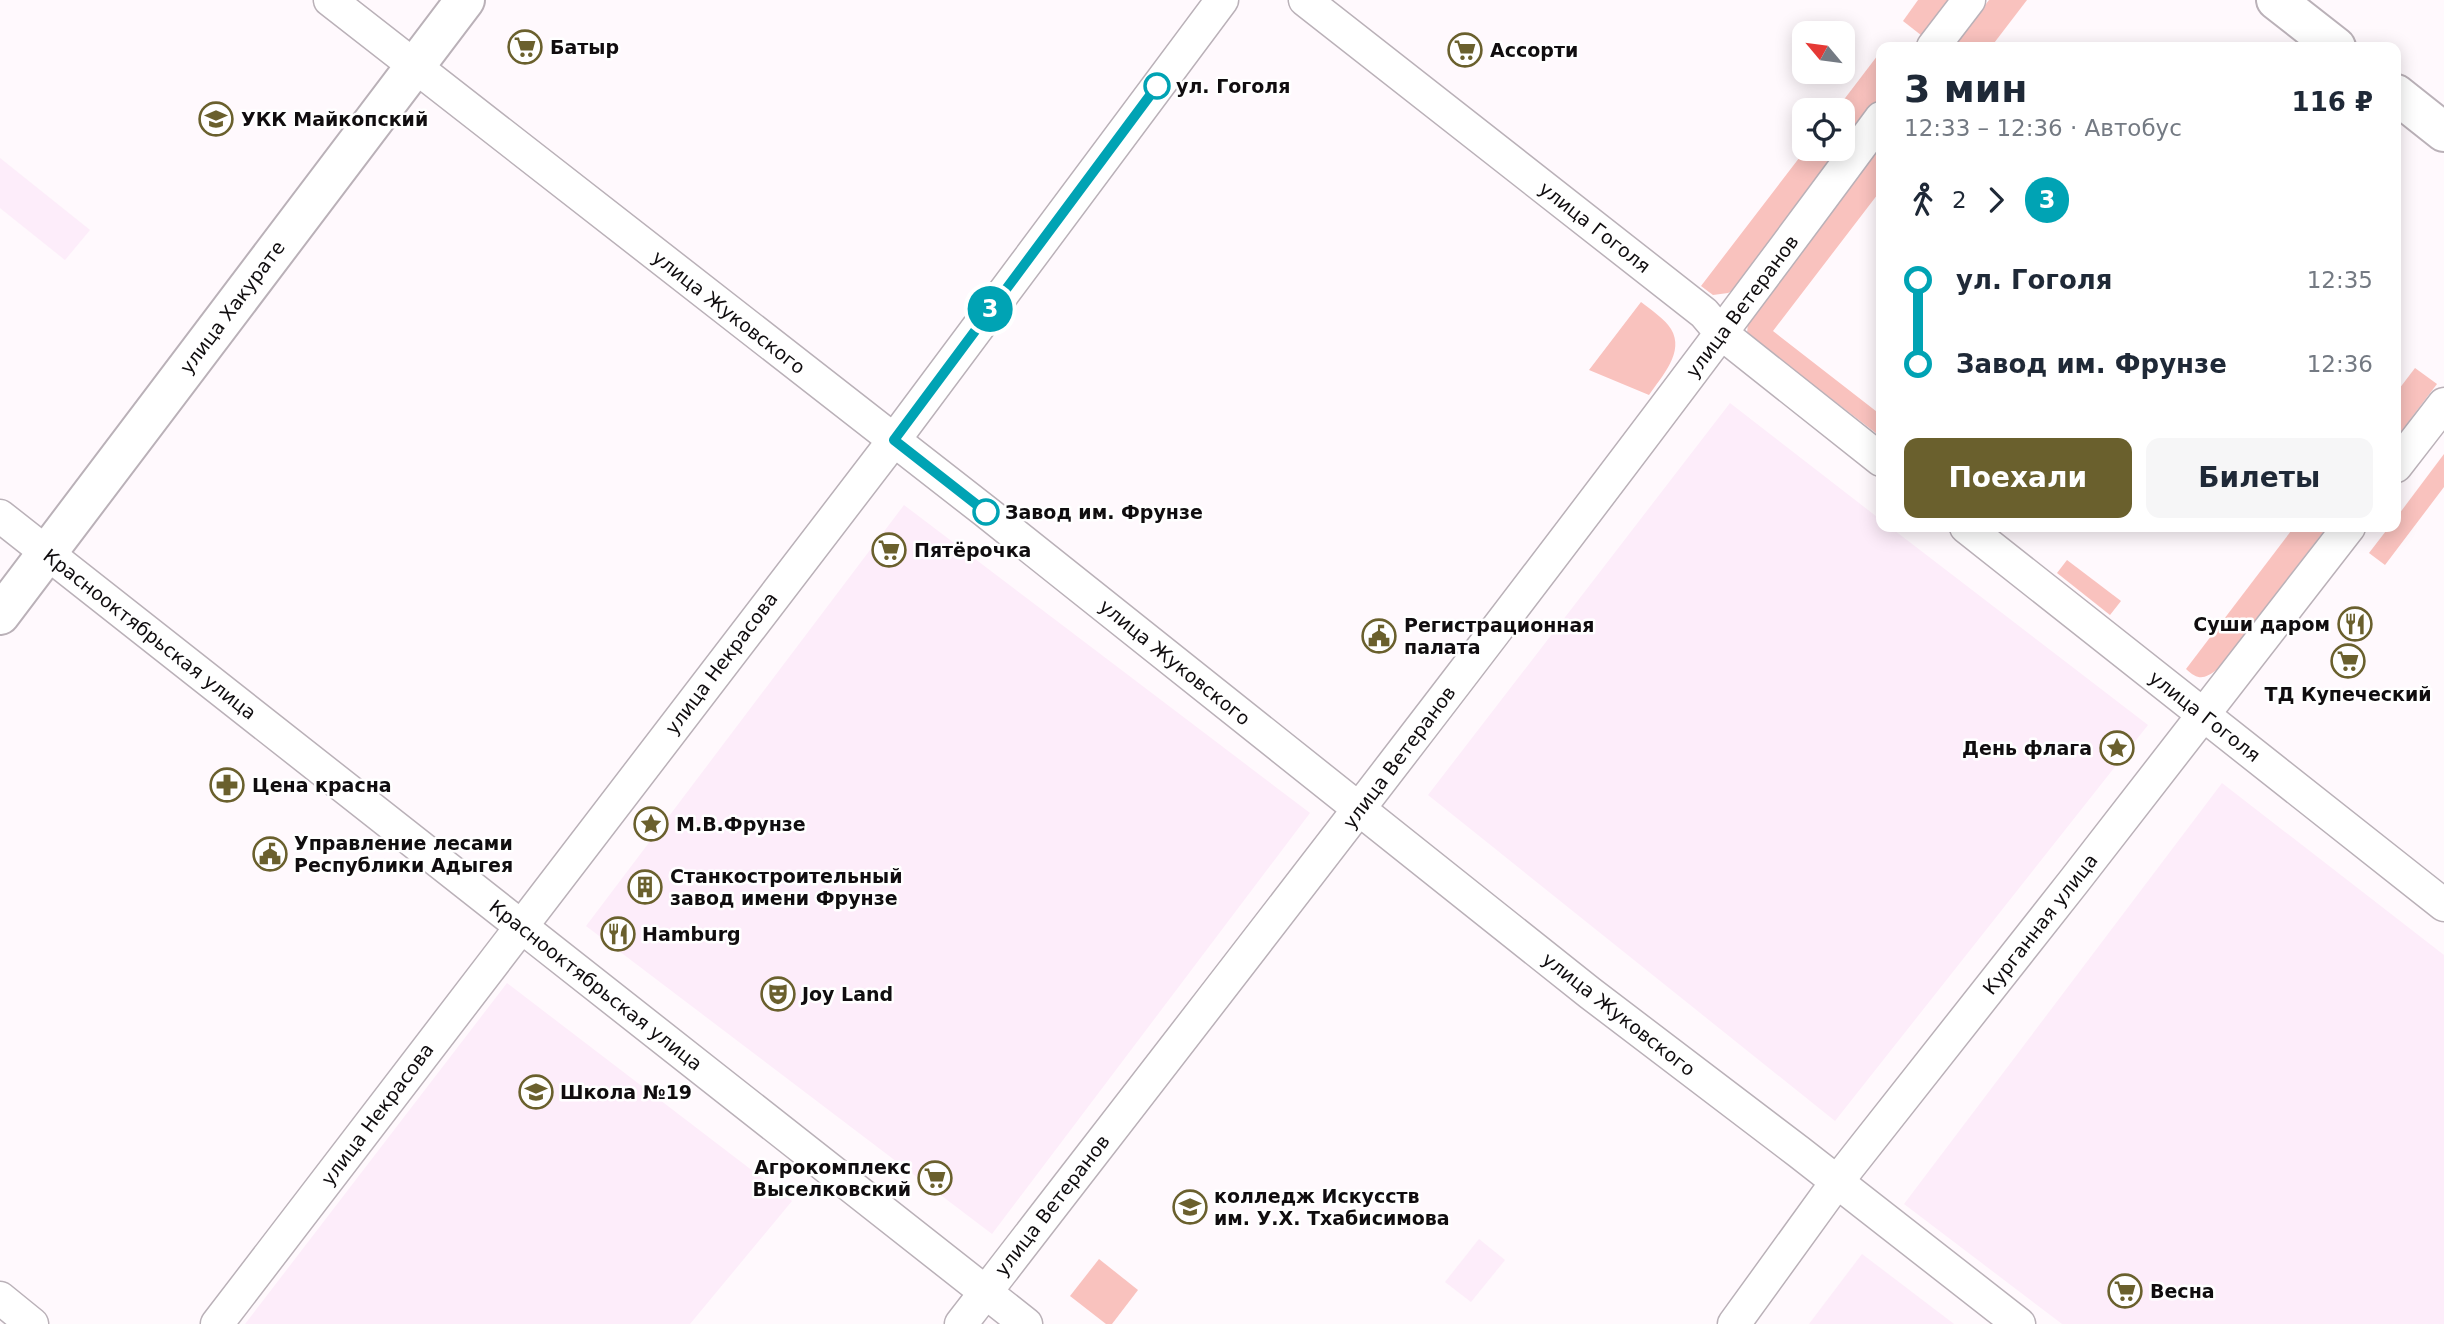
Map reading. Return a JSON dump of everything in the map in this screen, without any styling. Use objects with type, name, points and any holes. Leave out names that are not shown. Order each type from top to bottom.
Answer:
[{"type":"main road","name":"улица Хакурате","points":[[0,615],[465,0]]},
{"type":"main road","points":[[2276,0],[2330,42]]},
{"type":"main road","points":[[2401,98],[2444,132]]},
{"type":"street","name":"улица Жуковского","points":[[330,0],[894,440],[1590,993],[2019,1324]]},
{"type":"street","name":"улица Некрасова","points":[[217,1324],[894,440],[1222,0]]},
{"type":"street","name":"улица Гоголя","points":[[1305,0],[1704,313],[1721,333],[1876,456]]},
{"type":"street","points":[[1937,42],[1969,0]]},
{"type":"street","name":"улица Ветеранов","points":[[961,1324],[1359,809],[1876,125]]},
{"type":"street","points":[[2401,460],[2444,404]]},
{"type":"street","name":"Краснооктябрьская улица","points":[[0,516],[1026,1324]]},
{"type":"street","name":"улица Гоголя","points":[[1972,532],[2444,905]]},
{"type":"street","name":"Курганная улица","points":[[1734,1324],[1836,1183],[2344,532]]},
{"type":"street","points":[[0,1298],[32,1324]]},
{"type":"shaded area","points":[[1918,0],[1956,0],[1926,39],[1903,21]]},
{"type":"shaded area","points":[[1989,0],[2027,0],[1995,42],[1957,42]]},
{"type":"shaded area","points":[[1876,58],[1876,106],[1855,133],[1855,98],[1845,98]]},
{"type":"shaded area","points":[[1876,150],[1876,197],[1773,331],[1876,411],[1876,433],[1747,334],[1748,321]]},
{"type":"shaded area","points":[[0,158],[90,230],[65,260],[0,208]]},
{"type":"shaded area","points":[[1797,161],[1834,161],[1737,288],[1728,293],[1713,295],[1701,286]]},
{"type":"shaded area","points":[[1641,302],[1665,322],[1675,338],[1674,355],[1670,364],[1649,395],[1589,370]]},
{"type":"shaded area","points":[[2415,368],[2437,384],[2401,431],[2401,386]]},
{"type":"shaded area","points":[[1730,403],[1876,516],[1876,532],[1897,532],[2148,725],[1835,1121],[1428,795]]},
{"type":"shaded area","points":[[2444,454],[2444,487],[2385,565],[2369,553],[2385,532],[2401,532],[2401,511]]},
{"type":"shaded area","points":[[904,505],[1310,813],[992,1234],[586,926]]},
{"type":"shaded area","points":[[2290,532],[2323,532],[2218,669],[2209,675],[2198,677],[2186,669]]},
{"type":"shaded area","points":[[2067,560],[2121,601],[2110,615],[2057,573]]},
{"type":"shaded area","points":[[2222,783],[2444,955],[2444,1324],[2062,1324],[1904,1204]]},
{"type":"shaded area","name":"Школа №19","points":[[507,983],[792,1201],[690,1324],[245,1324]]},
{"type":"shaded area","points":[[1479,1239],[1505,1260],[1471,1302],[1445,1282]]},
{"type":"shaded area","points":[[1862,1254],[1954,1324],[1809,1324]]},
{"type":"shaded area","points":[[1099,1259],[1138,1290],[1112,1324],[1106,1324],[1070,1296]]},
{"type":"bus line","name":"3","points":[[986,512],[894,440],[1157,86]]},
{"type":"place","name":"Батыр","points":[[525,47]]},
{"type":"place","name":"Ассорти","points":[[1465,50]]},
{"type":"place","name":"ул. Гоголя","points":[[1157,86]]},
{"type":"place","name":"УКК Майкопский","points":[[216,119]]},
{"type":"place","name":"Завод им. Фрунзе","points":[[986,512]]},
{"type":"place","name":"Пятёрочка","points":[[889,550]]},
{"type":"place","name":"Суши даром","points":[[2355,624]]},
{"type":"place","name":"Регистрационная палата","points":[[1379,636]]},
{"type":"place","name":"ТД Купеческий","points":[[2348,661]]},
{"type":"place","name":"День флага","points":[[2117,748]]},
{"type":"place","name":"Цена красна","points":[[227,785]]},
{"type":"place","name":"М.В.Фрунзе","points":[[651,824]]},
{"type":"place","name":"Управление лесами Республики Адыгея","points":[[270,854]]},
{"type":"place","name":"Станкостроительный завод имени Фрунзе","points":[[645,887]]},
{"type":"place","name":"Hamburg","points":[[618,934]]},
{"type":"place","name":"Joy Land","points":[[778,994]]},
{"type":"place","name":"Школа №19","points":[[536,1092]]},
{"type":"place","name":"Агрокомплекс Выселковский","points":[[935,1178]]},
{"type":"place","name":"колледж Искусств им. У.Х. Тхабисимова","points":[[1190,1207]]},
{"type":"place","name":"Весна","points":[[2125,1291]]}]
